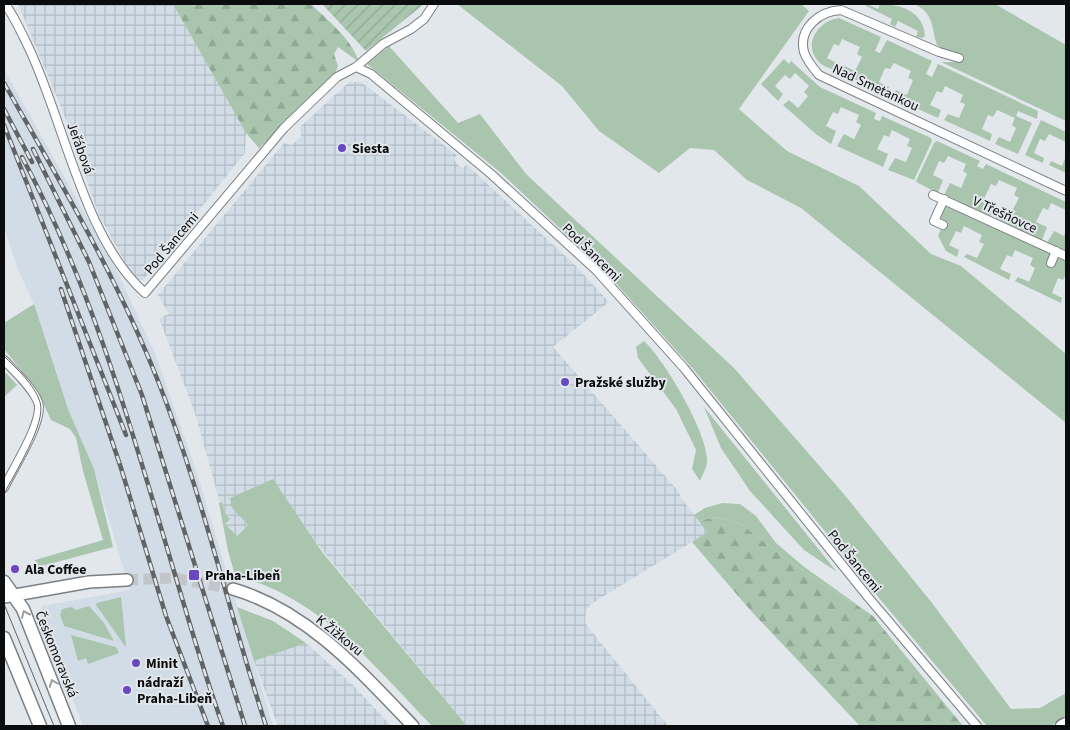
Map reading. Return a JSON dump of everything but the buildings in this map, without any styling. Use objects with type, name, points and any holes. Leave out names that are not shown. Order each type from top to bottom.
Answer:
[{"type":"main road","points":[[9,596],[89,582],[127,580]]},
{"type":"main road","name":"Českomoravská","points":[[4,582],[9,596],[25,615],[69,726]]},
{"type":"main road","name":"K Žižkovu","points":[[233,589],[276,608],[320,634],[364,674],[413,726]]},
{"type":"main road","points":[[4,638],[40,726]]},
{"type":"main road","points":[[1062,726],[1066,724]]},
{"type":"street","name":"Jeřábová","points":[[5,4],[38,67],[92,216],[129,280],[145,293]]},
{"type":"street","points":[[356,67],[383,44],[399,37],[424,18],[434,4]]},
{"type":"street","name":"Nad Smetankou","points":[[959,58],[938,52],[841,10],[821,14],[812,22],[805,34],[804,50],[809,64],[819,75],[1066,191]]},
{"type":"street","name":"Pod Šancemi","points":[[145,293],[284,128],[338,77],[356,67],[371,74],[476,161],[596,270],[684,368],[868,597],[977,726]]},
{"type":"street","name":"V Třešňovce","points":[[933,195],[1066,256]]},
{"type":"street","points":[[943,225],[934,221],[944,199]]},
{"type":"street","points":[[1051,263],[1056,251]]},
{"type":"street","points":[[4,360],[35,396],[40,410],[36,423],[4,488]]},
{"type":"shaded area","points":[[18,4],[173,4],[246,133],[245,153],[143,280],[139,281],[132,275],[98,213],[63,112]]},
{"type":"shaded area","points":[[4,69],[116,269],[155,353],[197,473],[273,726],[83,726],[40,613],[42,606],[130,590],[94,470],[68,409],[34,304],[18,270],[4,227]]},
{"type":"shaded area","points":[[349,82],[361,82],[457,155],[454,158],[456,163],[462,168],[467,165],[576,266],[609,302],[553,347],[679,492],[681,498],[708,532],[591,604],[586,610],[585,623],[668,726],[467,726],[313,539],[232,508],[248,525],[236,536],[225,524],[222,502],[220,503],[195,413],[159,318],[169,314],[158,295],[284,143],[292,145],[301,137],[300,127]]},
{"type":"shaded area","points":[[306,643],[353,685],[391,726],[278,726],[254,661]]},
{"type":"green space","points":[[173,4],[311,4],[351,45],[359,62],[338,47],[334,54],[338,66],[335,74],[259,148],[246,133]]},
{"type":"green space","points":[[322,4],[424,4],[366,51]]},
{"type":"green space","points":[[457,4],[801,4],[809,11],[739,109],[787,151],[859,186],[931,254],[961,266],[1066,354],[1066,423],[801,208],[747,180],[714,150],[690,148],[659,173],[599,131],[562,86]]},
{"type":"green space","points":[[867,4],[878,9],[880,4],[888,4],[910,11],[921,21],[925,36],[922,38],[916,37],[918,31],[898,21],[895,27],[890,24],[892,19],[866,6]]},
{"type":"green space","points":[[914,4],[995,4],[1066,45],[1066,121],[941,62],[956,62],[957,54],[946,51],[937,45],[931,21],[925,12]]},
{"type":"green space","points":[[839,18],[881,37],[875,51],[880,53],[887,40],[932,61],[926,74],[932,77],[938,64],[1038,111],[1037,119],[1018,111],[1016,116],[1032,123],[1018,154],[995,144],[999,137],[1010,142],[1016,128],[1012,125],[1015,118],[997,110],[993,117],[988,115],[982,129],[992,134],[990,141],[944,120],[948,114],[959,118],[965,104],[960,102],[963,95],[945,86],[942,93],[937,91],[930,105],[941,110],[938,118],[892,97],[896,90],[907,95],[913,80],[908,78],[911,71],[894,63],[890,69],[885,68],[879,82],[889,87],[886,94],[841,73],[845,66],[855,71],[862,57],[857,54],[860,47],[842,39],[839,46],[834,44],[827,58],[837,63],[835,70],[826,67],[818,61],[812,47],[815,34],[825,23]]},
{"type":"green space","points":[[389,46],[458,123],[480,114],[526,174],[734,368],[843,493],[932,603],[1011,709],[1040,708],[1066,693],[1066,715],[1051,726],[987,726],[884,604],[694,370],[602,268],[501,173],[367,64]]},
{"type":"green space","points":[[784,59],[789,64],[791,61],[820,87],[876,113],[874,119],[880,121],[882,116],[931,138],[932,141],[914,180],[888,170],[895,158],[906,162],[912,148],[907,146],[910,139],[892,130],[889,137],[884,135],[877,149],[888,154],[883,167],[837,146],[844,134],[854,139],[861,125],[856,122],[859,115],[841,107],[838,114],[833,112],[826,126],[836,131],[831,144],[817,135],[783,105],[789,100],[798,108],[808,96],[804,92],[809,86],[795,73],[790,79],[785,75],[775,86],[783,94],[778,101],[761,84]]},
{"type":"green space","points":[[1041,120],[1066,132],[1066,142],[1049,134],[1045,141],[1040,139],[1034,153],[1044,158],[1043,163],[1025,155]]},
{"type":"green space","points":[[937,141],[980,161],[977,166],[983,169],[986,164],[1066,202],[1066,210],[1051,203],[1048,210],[1043,208],[1036,222],[1047,227],[1042,240],[995,219],[1002,207],[1012,211],[1019,198],[1014,195],[1017,188],[999,180],[996,186],[991,184],[984,199],[995,204],[990,217],[944,195],[950,183],[961,188],[967,174],[963,171],[966,164],[948,156],[944,163],[939,161],[933,175],[943,180],[938,193],[918,183],[916,181],[934,143]]},
{"type":"green space","points":[[1066,156],[1066,173],[1049,165],[1051,161],[1062,166]]},
{"type":"green space","points":[[947,206],[1049,252],[1057,259],[1066,260],[1066,274],[1063,280],[1058,278],[1052,293],[1062,298],[1061,303],[1015,281],[1018,277],[1029,282],[1035,268],[1030,265],[1033,258],[1015,250],[1012,257],[1007,255],[1000,269],[1011,274],[1009,280],[964,257],[967,254],[977,258],[984,244],[979,242],[982,235],[964,226],[961,233],[956,231],[949,245],[959,250],[957,257],[946,251],[938,236],[944,222],[940,216],[944,207]]},
{"type":"green space","points":[[1054,231],[1064,236],[1066,231],[1066,251],[1047,243]]},
{"type":"green space","points":[[34,304],[68,409],[94,469],[113,547],[38,567],[35,560],[103,540],[83,471],[76,438],[70,429],[51,420],[37,390],[4,349],[4,323]]},
{"type":"green space","points":[[644,341],[673,379],[700,431],[705,446],[707,462],[700,481],[692,469],[696,450],[676,409],[638,358],[636,347]]},
{"type":"green space","points":[[6,373],[17,385],[4,397],[4,375]]},
{"type":"green space","points":[[704,407],[837,572],[804,550],[750,491],[721,448]]},
{"type":"green space","points":[[273,479],[322,552],[467,726],[432,726],[366,657],[320,617],[294,600],[266,586],[235,575],[228,551],[219,503],[222,502],[225,514],[230,519],[225,524],[237,536],[248,525],[232,508],[230,498]]},
{"type":"green space","points":[[722,503],[740,504],[756,516],[776,543],[803,566],[873,616],[800,569],[739,523],[716,517],[699,521],[694,515],[705,508]]},
{"type":"green space","points":[[716,517],[739,523],[800,569],[873,616],[963,726],[860,726],[751,611],[692,542],[707,532],[699,521]]},
{"type":"green space","points":[[121,597],[126,646],[96,605],[97,603]]},
{"type":"green space","points":[[89,606],[104,623],[114,641],[64,626],[60,615],[62,609],[72,607],[76,610]]},
{"type":"green space","points":[[237,607],[273,621],[306,643],[254,661]]},
{"type":"green space","points":[[71,635],[116,647],[119,653],[88,664],[86,658],[78,661]]},
{"type":"tunnel","points":[[127,580],[174,578],[233,589]]},
{"type":"tram line","points":[[4,356],[34,389],[40,402],[41,411],[39,422],[22,462],[4,494]]},
{"type":"tram line","points":[[4,604],[54,726]]},
{"type":"railway","points":[[4,83],[106,267],[142,342],[158,381],[202,509],[266,726]]},
{"type":"railway","points":[[4,109],[32,162]]},
{"type":"railway","points":[[4,125],[126,435]]},
{"type":"railway","points":[[33,149],[89,262],[142,395],[245,726]]},
{"type":"railway","points":[[22,157],[47,206],[69,256],[108,358],[223,726]]},
{"type":"railway","points":[[61,289],[121,468],[166,616],[208,726]]},
{"type":"place","name":"Siesta","points":[[342,148]]},
{"type":"place","name":"Pražské služby","points":[[565,382]]},
{"type":"place","name":"Ala Coffee","points":[[15,569]]},
{"type":"place","name":"Praha-Libeň","points":[[194,575]]},
{"type":"place","name":"Minit","points":[[136,663]]},
{"type":"place","name":"nádraží Praha-Libeň","points":[[127,690]]}]
